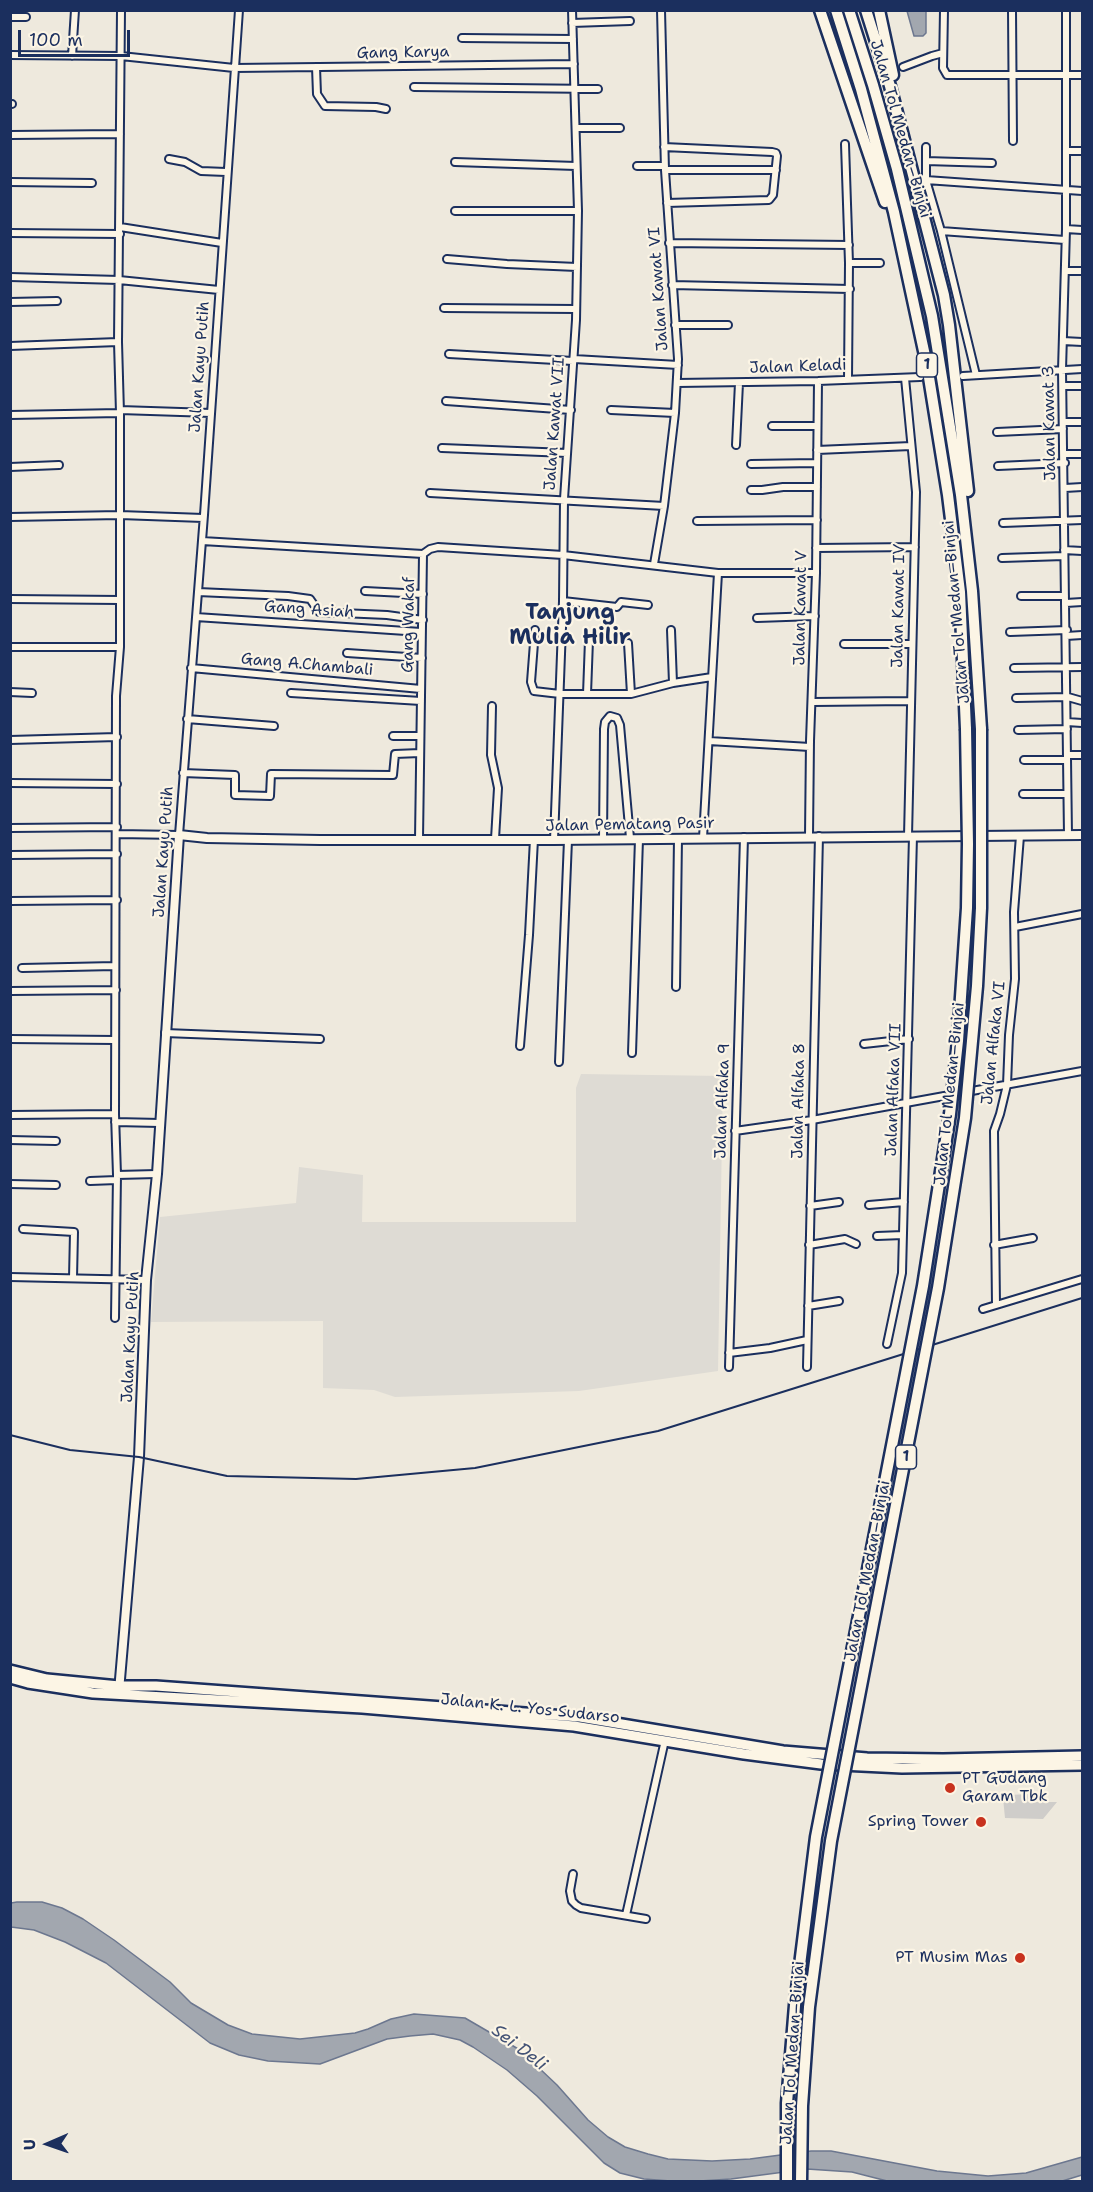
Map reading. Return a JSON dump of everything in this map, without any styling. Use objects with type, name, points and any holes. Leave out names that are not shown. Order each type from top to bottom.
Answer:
[{"type":"highway","points":[[820,10],[906,258]]},
{"type":"highway","name":"Jalan Tol Medan–Binjai","points":[[787,2181],[787,2103],[795,2005],[816,1837],[923,1286],[950,1114],[958,1041],[967,908],[968,802],[960,592],[948,495],[927,365],[906,258],[872,127],[836,10]]},
{"type":"highway","name":"Jalan Tol Medan–Binjai","points":[[801,2181],[802,2106],[809,2007],[831,1841],[936,1299],[965,1118],[981,908],[981,729],[978,665],[962,495],[932,316],[897,170],[849,10]]},
{"type":"highway","points":[[866,10],[890,86],[944,295],[963,438],[975,570],[978,665]]},
{"type":"highway","points":[[879,10],[917,189]]},
{"type":"highway","name":"Jalan K. L. Yos Sudarso","points":[[10,1670],[47,1679],[119,1690],[156,1686],[580,1717],[783,1751],[867,1758],[1083,1756]]},
{"type":"highway","name":"Jalan K. L. Yos Sudarso","points":[[10,1678],[69,1690],[119,1690],[565,1725],[765,1757],[833,1764],[902,1768],[1083,1765]]},
{"type":"street","points":[[72,56],[75,10]]},
{"type":"street","points":[[115,1318],[117,1279],[116,696],[120,647],[118,342],[121,10]]},
{"type":"street","name":"Jalan Kayu Putih","points":[[119,1690],[139,1457],[146,1280],[157,1174],[183,773],[204,518],[238,10]]},
{"type":"street","name":"Jalan Kawat VII","points":[[554,840],[563,601],[564,499],[576,309],[578,211],[572,10]]},
{"type":"street","name":"Jalan Kawat VI","points":[[654,564],[664,506],[675,413],[678,364],[665,168],[661,10]]},
{"type":"street","points":[[944,10],[943,68],[946,75],[1083,75]]},
{"type":"street","points":[[1012,10],[1013,141]]},
{"type":"street","name":"Jalan Kawat 3","points":[[1066,10],[1066,229],[1062,370],[1068,835]]},
{"type":"street","points":[[10,17],[26,17]]},
{"type":"street","points":[[572,23],[630,21]]},
{"type":"street","points":[[462,38],[573,39]]},
{"type":"street","points":[[903,67],[944,53]]},
{"type":"street","name":"Gang Karya","points":[[10,55],[121,56],[234,68],[574,64]]},
{"type":"street","points":[[316,68],[316,94],[325,106],[386,109]]},
{"type":"street","points":[[414,87],[598,89]]},
{"type":"street","points":[[576,128],[620,128]]},
{"type":"street","points":[[10,135],[120,134]]},
{"type":"street","points":[[845,144],[850,289],[848,379]]},
{"type":"street","points":[[664,147],[772,152],[777,156],[773,195],[770,200],[667,203]]},
{"type":"street","points":[[926,147],[926,180],[941,231],[976,375]]},
{"type":"street","points":[[1066,151],[1083,151]]},
{"type":"street","points":[[169,159],[185,162],[201,171],[226,172]]},
{"type":"street","points":[[926,160],[992,163]]},
{"type":"street","points":[[455,162],[576,166]]},
{"type":"street","points":[[637,166],[776,170]]},
{"type":"street","points":[[926,180],[1083,191]]},
{"type":"street","points":[[10,182],[92,183]]},
{"type":"street","points":[[455,211],[578,211]]},
{"type":"street","points":[[120,226],[222,243]]},
{"type":"street","points":[[1066,229],[1083,230]]},
{"type":"street","points":[[941,231],[1065,240]]},
{"type":"street","points":[[10,233],[120,234]]},
{"type":"street","points":[[669,243],[849,245]]},
{"type":"street","points":[[447,259],[576,267]]},
{"type":"street","points":[[849,263],[880,263]]},
{"type":"street","points":[[1065,271],[1083,272]]},
{"type":"street","points":[[10,277],[119,279],[219,290]]},
{"type":"street","points":[[672,285],[850,289]]},
{"type":"street","points":[[10,302],[57,301]]},
{"type":"street","points":[[444,308],[576,309]]},
{"type":"street","points":[[675,325],[729,325]]},
{"type":"street","points":[[1063,341],[1083,342]]},
{"type":"street","points":[[10,346],[118,342]]},
{"type":"street","points":[[449,354],[678,364]]},
{"type":"street","points":[[963,375],[1083,369]]},
{"type":"street","name":"Jalan Keladi","points":[[677,383],[920,377]]},
{"type":"street","name":"Jalan Kawat IV","points":[[905,378],[916,492],[910,701],[910,836]]},
{"type":"street","name":"Jalan Kawat V","points":[[809,836],[818,381]]},
{"type":"street","points":[[736,445],[739,383]]},
{"type":"street","points":[[1063,386],[1083,386]]},
{"type":"street","points":[[446,401],[571,410]]},
{"type":"street","points":[[611,410],[675,413]]},
{"type":"street","points":[[10,415],[120,412],[210,414]]},
{"type":"street","points":[[997,432],[1083,422]]},
{"type":"street","points":[[772,426],[817,426]]},
{"type":"street","points":[[817,450],[910,446]]},
{"type":"street","points":[[442,448],[567,453]]},
{"type":"street","points":[[1064,454],[1083,454]]},
{"type":"street","points":[[751,464],[816,463]]},
{"type":"street","points":[[998,466],[1065,463]]},
{"type":"street","points":[[10,467],[59,465]]},
{"type":"street","points":[[751,490],[817,486]]},
{"type":"street","points":[[1065,488],[1083,487]]},
{"type":"street","points":[[430,493],[664,506]]},
{"type":"street","points":[[10,517],[120,515],[204,518]]},
{"type":"street","points":[[696,521],[817,520]]},
{"type":"street","points":[[1003,523],[1083,520]]},
{"type":"street","points":[[202,541],[423,554]]},
{"type":"street","name":"Gang Wakaf","points":[[419,839],[423,554],[430,549],[438,547],[563,555],[718,573],[816,573]]},
{"type":"street","points":[[816,548],[915,547]]},
{"type":"street","points":[[1002,558],[1083,551]]},
{"type":"street","points":[[704,838],[718,573]]},
{"type":"street","points":[[365,591],[423,594]]},
{"type":"street","points":[[198,592],[288,596],[310,599],[319,612],[387,615],[423,620]]},
{"type":"street","points":[[1021,597],[1083,602]]},
{"type":"street","points":[[10,599],[120,600]]},
{"type":"street","points":[[563,601],[617,607],[621,602],[648,605]]},
{"type":"street","points":[[758,618],[815,616]]},
{"type":"street","name":"Gang Asiah","points":[[196,617],[421,632]]},
{"type":"street","points":[[535,630],[531,687],[534,692],[631,694],[673,683],[712,677]]},
{"type":"street","points":[[671,630],[673,683]]},
{"type":"street","points":[[1010,632],[1083,635]]},
{"type":"street","points":[[587,694],[589,640]]},
{"type":"street","points":[[628,643],[631,694]]},
{"type":"street","points":[[844,644],[912,644]]},
{"type":"street","points":[[10,647],[120,647]]},
{"type":"street","points":[[347,653],[422,658]]},
{"type":"street","points":[[1014,668],[1083,667]]},
{"type":"street","name":"Gang A.Chambali","points":[[191,668],[421,689]]},
{"type":"street","points":[[323,694],[324,680]]},
{"type":"street","points":[[10,692],[32,693]]},
{"type":"street","points":[[291,693],[421,701]]},
{"type":"street","points":[[1016,698],[1068,697],[1083,701]]},
{"type":"street","points":[[813,702],[910,701]]},
{"type":"street","points":[[492,706],[491,755],[498,788],[495,839]]},
{"type":"street","points":[[603,839],[604,729],[605,722],[610,716],[617,718],[620,725],[634,839],[633,1053]]},
{"type":"street","points":[[187,719],[274,726]]},
{"type":"street","points":[[1018,729],[1083,723]]},
{"type":"street","points":[[393,736],[420,736]]},
{"type":"street","points":[[10,740],[117,737]]},
{"type":"street","points":[[709,741],[810,747]]},
{"type":"street","points":[[183,773],[235,775],[235,795],[270,796],[271,774],[393,775],[395,754],[420,753]]},
{"type":"street","points":[[1024,760],[1083,755]]},
{"type":"street","points":[[10,783],[117,784]]},
{"type":"street","points":[[1023,794],[1067,794]]},
{"type":"street","points":[[10,828],[179,835]]},
{"type":"street","name":"Jalan Pematang Pasir","points":[[179,835],[207,838],[554,840],[1083,835]]},
{"type":"street","name":"Jalan Alfaka 8","points":[[807,1367],[819,836]]},
{"type":"street","name":"Jalan Alfaka VII","points":[[887,1344],[902,1273],[909,1039],[910,836]]},
{"type":"street","name":"Jalan Alfaka VI","points":[[996,1305],[994,1131],[1007,1085],[1015,979],[1014,912],[1020,836]]},
{"type":"street","name":"Jalan Alfaka 9","points":[[729,1366],[744,837]]},
{"type":"street","points":[[676,987],[678,838]]},
{"type":"street","points":[[519,1046],[529,935],[534,839]]},
{"type":"street","points":[[559,1062],[568,840]]},
{"type":"street","points":[[10,855],[117,854]]},
{"type":"street","points":[[10,901],[117,900]]},
{"type":"street","points":[[1015,927],[1083,914]]},
{"type":"street","points":[[22,968],[116,966]]},
{"type":"street","points":[[10,991],[116,990]]},
{"type":"street","points":[[165,1033],[320,1039]]},
{"type":"street","points":[[10,1039],[115,1040]]},
{"type":"street","points":[[864,1044],[909,1039]]},
{"type":"street","points":[[735,1131],[812,1120],[1083,1071]]},
{"type":"street","points":[[10,1114],[115,1114]]},
{"type":"street","points":[[115,1122],[160,1123]]},
{"type":"street","points":[[10,1140],[56,1142]]},
{"type":"street","points":[[90,1181],[157,1174]]},
{"type":"street","points":[[10,1184],[56,1185]]},
{"type":"street","points":[[810,1206],[839,1202]]},
{"type":"street","points":[[869,1205],[904,1202]]},
{"type":"street","points":[[23,1229],[74,1232],[73,1278]]},
{"type":"street","points":[[877,1236],[903,1235]]},
{"type":"street","points":[[994,1245],[1033,1238]]},
{"type":"street","points":[[809,1245],[845,1239],[856,1244]]},
{"type":"street","points":[[10,1277],[146,1280]]},
{"type":"street","points":[[983,1309],[1083,1279]]},
{"type":"street","points":[[808,1306],[839,1301]]},
{"type":"street","points":[[729,1353],[770,1348],[807,1340]]},
{"type":"street","points":[[626,1915],[664,1740]]},
{"type":"street","points":[[573,1874],[570,1891],[572,1901],[576,1905],[581,1908],[645,1919]]},
{"type":"shaded area","points":[[907,11],[926,11],[926,33],[923,36],[914,36]]},
{"type":"shaded area","points":[[581,1074],[723,1076],[718,1371],[579,1391],[395,1397],[374,1390],[323,1388],[323,1321],[151,1322],[160,1217],[296,1203],[299,1167],[363,1175],[362,1222],[576,1222],[576,1088]]},
{"type":"shaded area","points":[[1032,1794],[1032,1802],[1057,1802],[1043,1819],[1005,1818],[1003,1798],[1007,1795]]},
{"type":"shaded area","points":[[42,1902],[62,1908],[83,1919],[170,1982],[191,2003],[228,2025],[252,2034],[300,2039],[355,2033],[391,2019],[414,2014],[465,2018],[520,2050],[557,2085],[588,2120],[608,2137],[625,2147],[648,2154],[668,2159],[712,2161],[831,2151],[937,2171],[988,2176],[1026,2173],[1082,2157],[1082,2175],[1059,2182],[891,2182],[852,2172],[807,2169],[731,2179],[684,2182],[644,2179],[620,2173],[604,2163],[537,2096],[507,2070],[460,2040],[433,2034],[387,2039],[320,2064],[268,2061],[239,2055],[210,2043],[106,1963],[65,1942],[34,1930],[11,1927],[11,1903]]},
{"type":"tunnel","points":[[869,78],[903,67]]},
{"type":"railway","points":[[10,1435],[70,1450],[139,1457],[227,1476],[356,1479],[475,1468],[658,1431],[1082,1298]]},
{"type":"place","name":"PT Gudang Garam Tbk","points":[[950,1788]]},
{"type":"place","name":"Spring Tower","points":[[981,1822]]},
{"type":"place","name":"PT Musim Mas","points":[[1020,1958]]},
{"type":"district","name":"Tanjung Mulia Hilir","points":[[570,626]]},
{"type":"water label","name":"Sei Deli","points":[[519,2048]]}]
